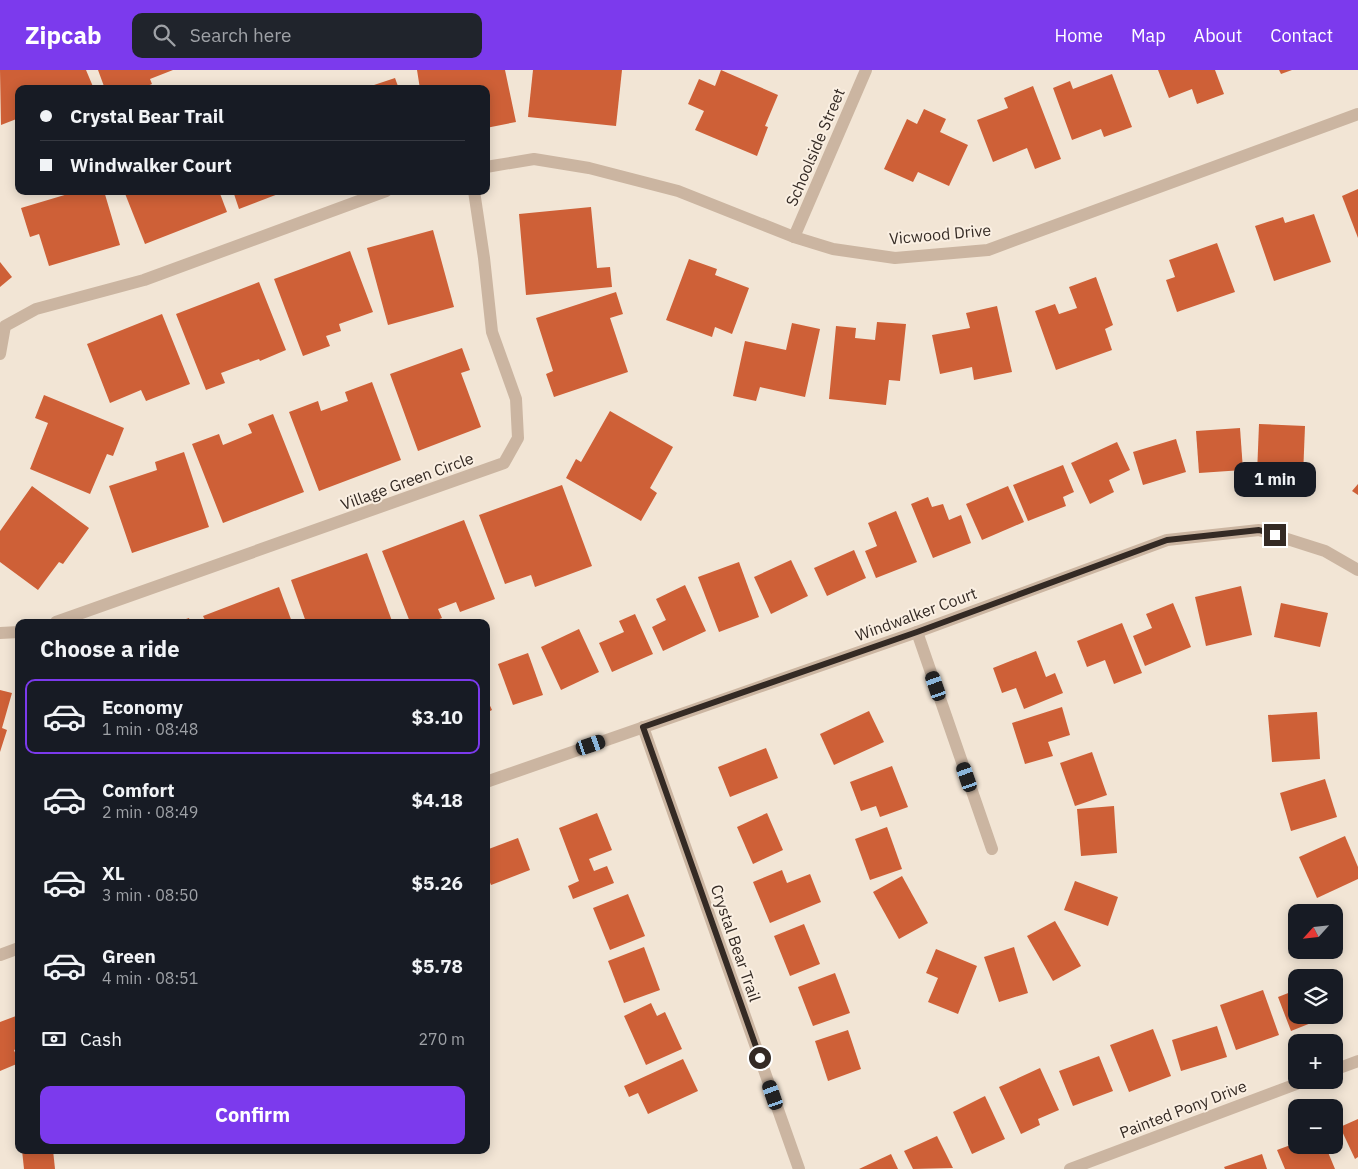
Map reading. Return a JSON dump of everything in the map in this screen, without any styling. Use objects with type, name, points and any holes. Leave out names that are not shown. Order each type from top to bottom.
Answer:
[{"type":"street","name":"Schoolside Street","points":[[794,237],[866,70]]},
{"type":"street","name":"Vicwood Drive","points":[[490,166],[534,160],[588,168],[678,191],[794,237],[833,249],[895,258],[988,250],[1358,114]]},
{"type":"street","points":[[0,354],[5,326],[36,309],[144,280],[375,195]]},
{"type":"street","name":"Village Green Circle","points":[[64,619],[504,463],[518,438],[516,399],[492,332],[475,195]]},
{"type":"street","name":"Windwalker Court","points":[[490,781],[917,632],[1167,540],[1259,530],[1325,550],[1358,570]]},
{"type":"street","points":[[0,633],[15,632]]},
{"type":"street","points":[[917,632],[992,849]]},
{"type":"street","name":"Crystal Bear Trail","points":[[643,727],[799,1169]]},
{"type":"street","points":[[0,955],[15,949]]},
{"type":"street","points":[[1343,1067],[1358,1061]]},
{"type":"street","name":"Painted Pony Drive","points":[[1070,1169],[1288,1087]]},
{"type":"building","points":[[0,70],[86,70],[92,85],[15,85],[15,120],[1,125]]},
{"type":"building","points":[[98,70],[173,70],[150,79],[152,84],[150,85],[104,85]]},
{"type":"building","points":[[417,70],[505,70],[516,122],[490,127],[490,85],[419,85]]},
{"type":"building","points":[[533,70],[622,70],[616,126],[528,117]]},
{"type":"building","points":[[721,70],[778,95],[765,126],[768,127],[757,156],[695,130],[704,111],[688,104],[699,79],[715,86]]},
{"type":"building","points":[[1158,70],[1215,70],[1224,94],[1197,104],[1192,89],[1169,98]]},
{"type":"building","points":[[1279,70],[1292,70],[1281,74]]},
{"type":"building","points":[[1112,74],[1132,127],[1104,137],[1101,129],[1072,140],[1053,88],[1070,81],[1073,89]]},
{"type":"building","points":[[395,78],[398,85],[374,85]]},
{"type":"building","points":[[1033,86],[1061,159],[1035,169],[1027,148],[993,162],[977,120],[1008,108],[1004,98]]},
{"type":"building","points":[[924,109],[946,119],[940,132],[968,145],[949,186],[918,172],[913,182],[884,169],[907,119],[917,124]]},
{"type":"building","points":[[1358,189],[1358,238],[1342,196]]},
{"type":"building","points":[[65,195],[105,195],[120,245],[49,266],[39,234],[30,237],[21,208]]},
{"type":"building","points":[[126,195],[221,195],[227,212],[145,244]]},
{"type":"building","points":[[234,195],[276,195],[239,209]]},
{"type":"building","points":[[591,207],[597,268],[610,267],[612,287],[526,295],[519,214]]},
{"type":"building","points":[[1314,214],[1331,262],[1274,281],[1255,226],[1283,217],[1285,223]]},
{"type":"building","points":[[433,230],[454,307],[388,325],[367,248]]},
{"type":"building","points":[[1217,243],[1235,292],[1177,312],[1166,280],[1175,277],[1169,260]]},
{"type":"building","points":[[350,251],[373,312],[339,324],[341,331],[326,336],[330,346],[303,356],[274,279]]},
{"type":"building","points":[[689,259],[717,269],[715,275],[749,288],[732,334],[715,327],[712,337],[666,320]]},
{"type":"building","points":[[0,262],[12,277],[0,287]]},
{"type":"building","points":[[1096,277],[1113,325],[1105,329],[1112,350],[1056,370],[1035,311],[1055,304],[1059,314],[1077,308],[1069,287]]},
{"type":"building","points":[[259,282],[286,350],[260,361],[259,359],[221,373],[225,383],[206,390],[176,314]]},
{"type":"building","points":[[616,292],[623,314],[610,318],[628,372],[554,397],[546,374],[553,371],[536,318]]},
{"type":"building","points":[[997,306],[1012,372],[974,380],[972,367],[940,374],[932,335],[970,328],[966,313]]},
{"type":"building","points":[[162,314],[190,384],[146,401],[141,390],[110,403],[87,344]]},
{"type":"building","points":[[877,322],[906,324],[900,381],[889,380],[886,405],[829,399],[836,326],[856,328],[855,338],[875,340]]},
{"type":"building","points":[[792,323],[820,329],[805,397],[760,387],[756,401],[733,396],[745,341],[786,350]]},
{"type":"building","points":[[462,348],[470,370],[461,373],[481,427],[418,451],[390,374]]},
{"type":"building","points":[[372,382],[401,460],[319,491],[289,412],[318,401],[321,411],[348,401],[345,392]]},
{"type":"building","points":[[44,395],[124,428],[113,456],[107,454],[90,494],[30,469],[48,423],[35,418]]},
{"type":"building","points":[[610,411],[673,447],[650,488],[657,493],[641,521],[566,478],[576,459],[581,462]]},
{"type":"building","points":[[273,414],[304,492],[223,523],[192,444],[219,434],[223,445],[252,433],[248,424]]},
{"type":"building","points":[[1259,424],[1305,426],[1303,476],[1257,474]]},
{"type":"building","points":[[1240,428],[1243,470],[1199,473],[1196,431]]},
{"type":"building","points":[[1176,439],[1186,472],[1143,485],[1133,452]]},
{"type":"building","points":[[1117,442],[1130,470],[1109,480],[1114,492],[1090,504],[1071,463]]},
{"type":"building","points":[[184,452],[209,527],[132,553],[109,486],[157,470],[155,462]]},
{"type":"building","points":[[1063,465],[1074,492],[1063,497],[1066,506],[1028,521],[1013,485]]},
{"type":"building","points":[[1358,484],[1358,495],[1352,491]]},
{"type":"building","points":[[562,485],[592,566],[535,587],[531,575],[505,584],[479,515]]},
{"type":"building","points":[[32,486],[89,528],[63,564],[59,562],[38,590],[0,562],[0,531]]},
{"type":"building","points":[[1008,486],[1024,522],[982,540],[966,504]]},
{"type":"building","points":[[928,497],[932,507],[943,504],[949,520],[961,515],[971,543],[933,558],[911,504]]},
{"type":"building","points":[[896,511],[917,562],[876,578],[865,551],[877,546],[868,523]]},
{"type":"building","points":[[464,520],[495,599],[460,612],[456,602],[438,609],[442,618],[439,619],[409,619],[382,551]]},
{"type":"building","points":[[854,550],[866,578],[827,596],[814,568]]},
{"type":"building","points":[[367,553],[391,619],[305,619],[291,580]]},
{"type":"building","points":[[791,560],[808,596],[771,614],[754,577]]},
{"type":"building","points":[[739,562],[759,617],[719,632],[698,577]]},
{"type":"building","points":[[685,585],[706,631],[663,651],[652,627],[666,620],[656,599]]},
{"type":"building","points":[[1241,586],[1252,635],[1206,646],[1195,597]]},
{"type":"building","points":[[279,587],[291,619],[204,619],[203,616]]},
{"type":"building","points":[[1173,603],[1191,647],[1145,666],[1133,636],[1152,628],[1146,614]]},
{"type":"building","points":[[1281,603],[1328,613],[1320,647],[1274,637]]},
{"type":"building","points":[[635,614],[653,654],[612,672],[599,643],[624,632],[619,621]]},
{"type":"building","points":[[1122,623],[1142,673],[1114,684],[1105,660],[1087,667],[1077,641]]},
{"type":"building","points":[[579,629],[599,672],[561,690],[541,647]]},
{"type":"building","points":[[1036,651],[1046,677],[1055,673],[1063,693],[1024,709],[1016,688],[1002,693],[993,668]]},
{"type":"building","points":[[528,653],[543,695],[513,705],[498,664]]},
{"type":"building","points":[[0,690],[12,693],[2,728],[7,730],[0,752]]},
{"type":"building","points":[[1062,707],[1070,735],[1048,742],[1053,756],[1025,764],[1012,723]]},
{"type":"building","points":[[869,711],[884,742],[834,765],[820,734]]},
{"type":"building","points":[[1317,712],[1320,759],[1272,762],[1268,715]]},
{"type":"building","points":[[766,748],[778,778],[730,797],[718,767]]},
{"type":"building","points":[[1092,752],[1107,795],[1075,806],[1060,763]]},
{"type":"building","points":[[892,766],[908,807],[880,817],[876,806],[861,811],[850,782]]},
{"type":"building","points":[[1325,779],[1337,817],[1291,831],[1280,793]]},
{"type":"building","points":[[1114,806],[1117,853],[1081,856],[1077,809]]},
{"type":"building","points":[[597,813],[612,850],[589,859],[594,871],[607,866],[614,883],[573,899],[568,886],[579,881],[559,828]]},
{"type":"building","points":[[767,813],[783,850],[753,864],[737,827]]},
{"type":"building","points":[[887,827],[902,869],[870,880],[855,839]]},
{"type":"building","points":[[1345,836],[1358,867],[1358,879],[1317,898],[1299,857]]},
{"type":"building","points":[[518,838],[530,870],[491,885],[490,848]]},
{"type":"building","points":[[782,870],[787,883],[810,874],[821,902],[770,923],[753,882]]},
{"type":"building","points":[[902,876],[928,923],[899,939],[873,892]]},
{"type":"building","points":[[1075,881],[1118,897],[1108,926],[1064,910]]},
{"type":"building","points":[[628,894],[645,936],[610,950],[593,908]]},
{"type":"building","points":[[1055,921],[1081,966],[1053,981],[1027,936]]},
{"type":"building","points":[[804,924],[820,964],[790,976],[774,936]]},
{"type":"building","points":[[644,947],[660,990],[624,1003],[608,961]]},
{"type":"building","points":[[1014,947],[1028,993],[999,1002],[984,957]]},
{"type":"building","points":[[936,949],[977,966],[958,1014],[928,1002],[938,978],[926,973]]},
{"type":"building","points":[[835,973],[850,1013],[813,1026],[798,987]]},
{"type":"building","points":[[1263,990],[1279,1035],[1236,1050],[1220,1005]]},
{"type":"building","points":[[1288,993],[1288,1023],[1278,997]]},
{"type":"building","points":[[651,1003],[657,1016],[665,1012],[682,1049],[646,1065],[624,1016]]},
{"type":"building","points":[[15,1016],[15,1065],[0,1071],[0,1022]]},
{"type":"building","points":[[1288,1024],[1308,1024],[1291,1031]]},
{"type":"building","points":[[1217,1026],[1227,1057],[1181,1071],[1172,1040]]},
{"type":"building","points":[[1153,1029],[1171,1076],[1129,1092],[1110,1045]]},
{"type":"building","points":[[848,1030],[861,1069],[828,1081],[815,1041]]},
{"type":"building","points":[[1099,1056],[1113,1091],[1073,1106],[1059,1071]]},
{"type":"building","points":[[683,1059],[698,1091],[648,1114],[638,1093],[629,1097],[624,1086]]},
{"type":"building","points":[[1040,1068],[1059,1110],[1038,1119],[1040,1125],[1021,1134],[999,1087]]},
{"type":"building","points":[[985,1096],[1005,1139],[972,1154],[953,1112]]},
{"type":"building","points":[[1358,1119],[1358,1157],[1355,1159],[1343,1133],[1343,1126]]},
{"type":"building","points":[[937,1136],[953,1168],[913,1169],[904,1151]]},
{"type":"building","points":[[1288,1146],[1288,1154],[1329,1154],[1335,1169],[1285,1169],[1277,1150]]},
{"type":"building","points":[[22,1154],[53,1154],[55,1169],[24,1169]]},
{"type":"building","points":[[891,1154],[898,1169],[859,1169]]},
{"type":"building","points":[[1262,1154],[1267,1169],[1225,1169],[1224,1167]]},
{"type":"route","points":[[760,1058],[643,727],[917,632],[1167,540],[1259,530],[1275,535]]}]
